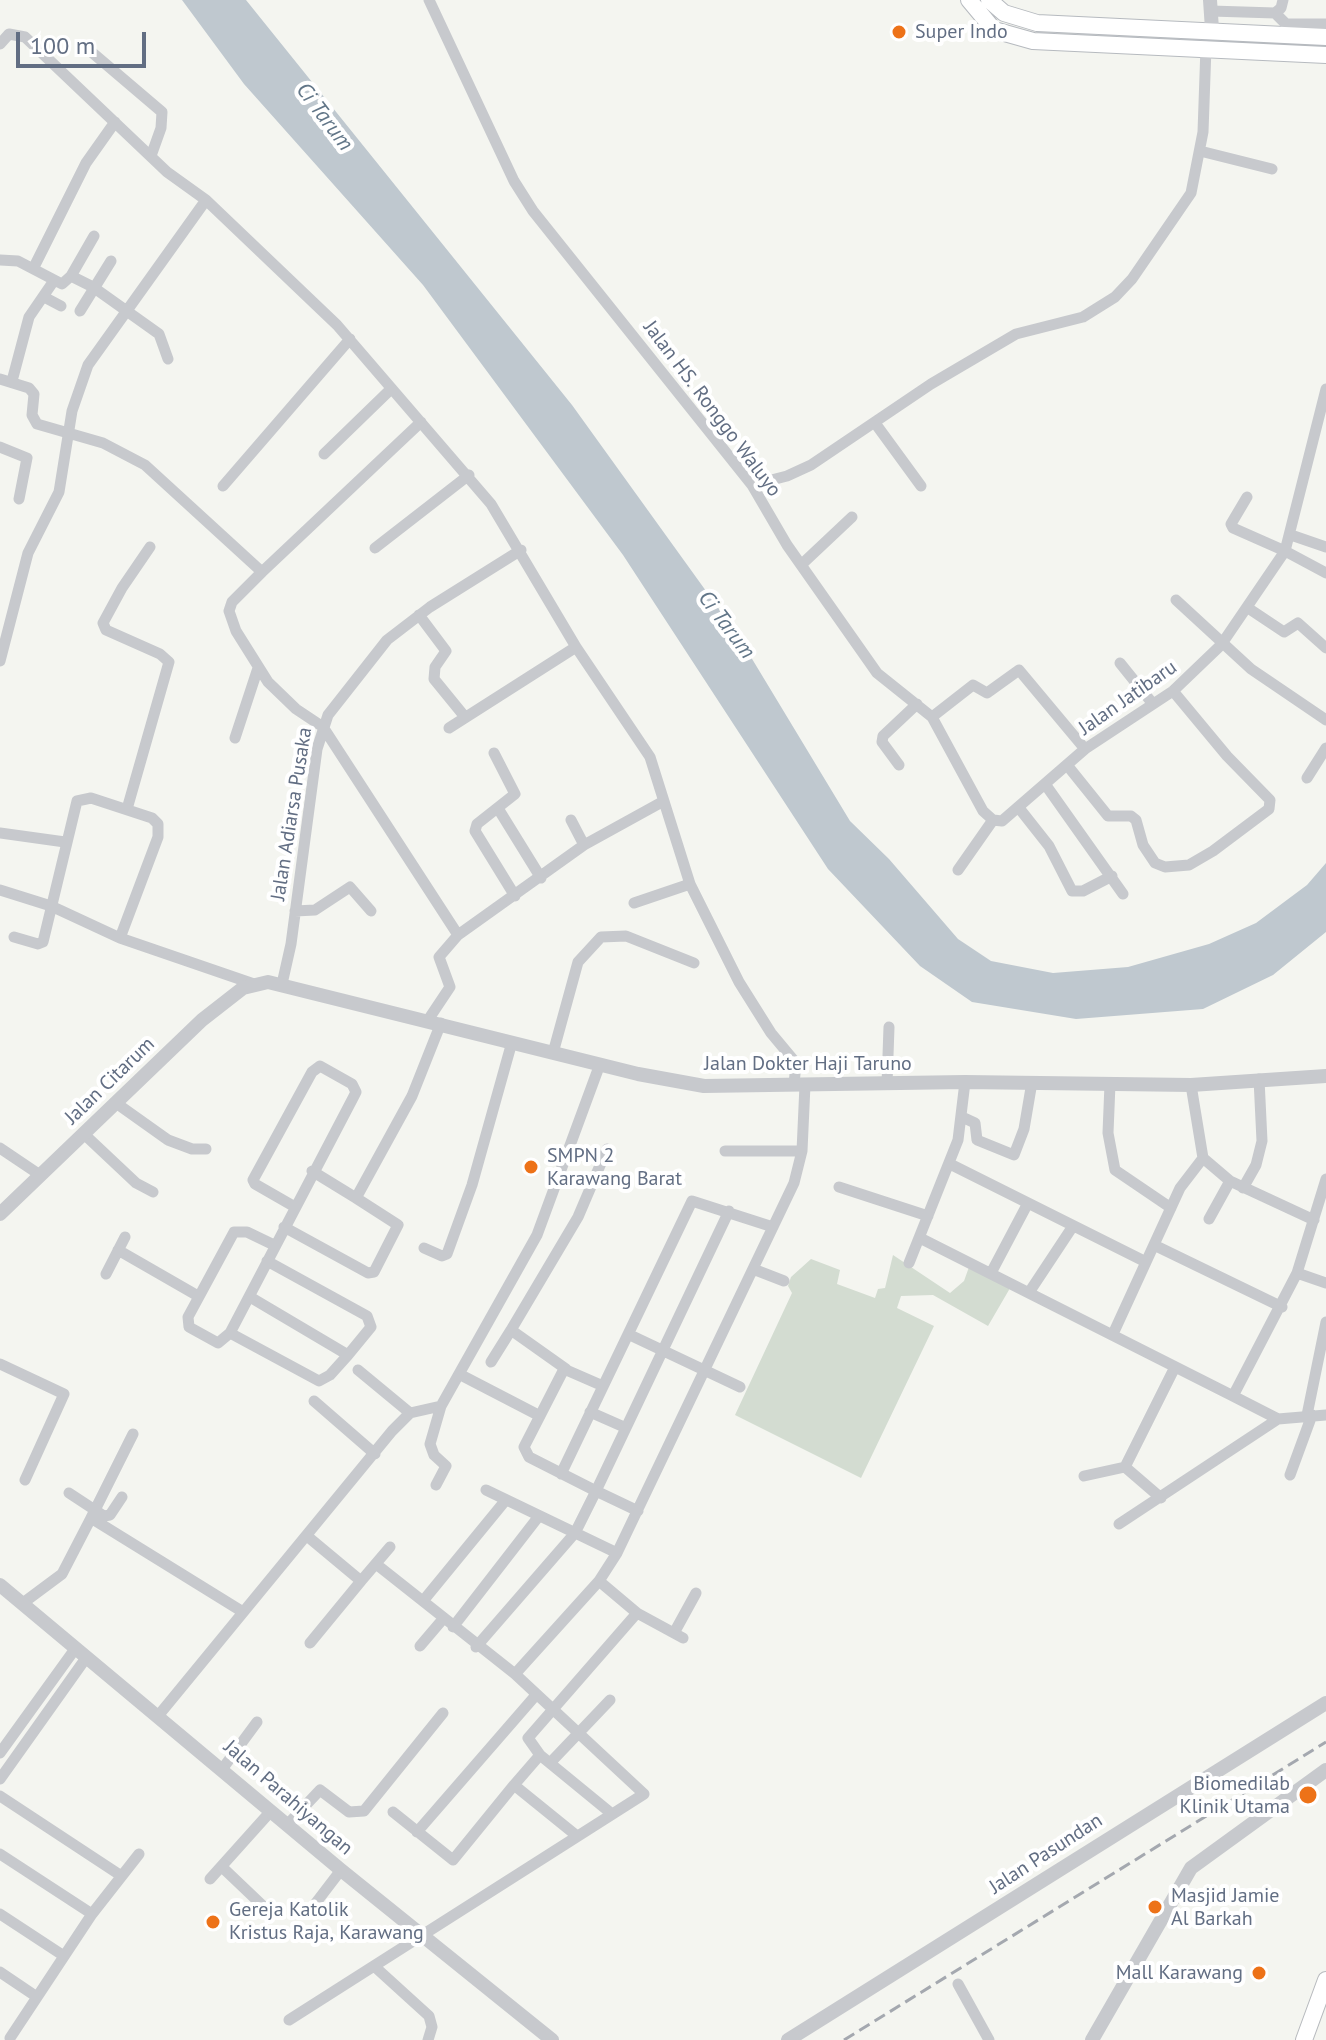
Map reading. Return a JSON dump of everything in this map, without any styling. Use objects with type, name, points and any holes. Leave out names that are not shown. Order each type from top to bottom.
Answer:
[{"type":"main road","points":[[969,0],[983,21],[1011,37],[1326,55]]},
{"type":"main road","points":[[989,0],[1004,13],[1037,23],[1212,29],[1326,37]]},
{"type":"main road","points":[[1307,2040],[1326,1980]]},
{"type":"main road","points":[[1307,2040],[1326,2007]]},
{"type":"street","name":"Jalan HS. Ronggo Waluyo","points":[[429,0],[514,181],[533,211],[752,485],[801,565],[877,673],[932,717],[983,811],[993,820]]},
{"type":"street","points":[[1275,13],[1281,8],[1283,0]]},
{"type":"street","points":[[1212,29],[1210,6],[1275,13],[1286,24],[1326,24]]},
{"type":"street","points":[[0,44],[9,34],[25,37],[151,156],[206,200],[350,339],[469,475],[521,550],[576,647],[650,757],[690,884],[734,973],[771,1033],[796,1063],[800,1085],[800,1168],[773,1227],[617,1553],[599,1581],[515,1674]]},
{"type":"street","points":[[752,485],[787,476],[811,465],[1005,339],[1083,317],[1115,297],[1132,279],[1191,193],[1200,151],[1212,47],[1227,56],[1326,63]]},
{"type":"street","points":[[88,49],[162,112],[161,128],[151,156]]},
{"type":"street","points":[[34,267],[86,163],[115,122]]},
{"type":"street","points":[[1200,151],[1272,169]]},
{"type":"street","points":[[0,661],[28,553],[59,492],[68,430],[88,365],[206,200]]},
{"type":"street","points":[[0,260],[34,267],[53,282],[62,284],[71,276],[94,236]]},
{"type":"street","points":[[80,311],[111,261]]},
{"type":"street","points":[[71,276],[93,287],[159,334],[168,359]]},
{"type":"street","points":[[53,282],[29,317],[6,380],[34,394],[33,420],[125,452],[145,465],[262,572]]},
{"type":"street","points":[[44,297],[61,306]]},
{"type":"street","points":[[223,486],[350,339]]},
{"type":"street","points":[[324,454],[391,389]]},
{"type":"street","name":"Jalan Jatibaru","points":[[993,820],[1002,821],[1085,749],[1173,691],[1221,645],[1285,551],[1326,389]]},
{"type":"street","points":[[421,422],[262,572],[232,602],[229,611],[230,619],[258,668],[280,696],[323,727],[458,935]]},
{"type":"street","points":[[875,423],[921,486]]},
{"type":"street","points":[[0,447],[27,458],[19,499]]},
{"type":"street","points":[[375,548],[469,475]]},
{"type":"street","points":[[1247,497],[1231,527],[1326,573]]},
{"type":"street","points":[[801,565],[852,517]]},
{"type":"street","points":[[1291,535],[1326,547]]},
{"type":"street","points":[[127,809],[169,662],[160,654],[106,630],[103,623],[150,547]]},
{"type":"street","name":"Jalan Adiarsa Pusaka","points":[[282,984],[323,727],[340,696],[387,640],[419,615],[521,550]]},
{"type":"street","points":[[1176,600],[1221,645],[1326,720]]},
{"type":"street","points":[[1248,608],[1284,632],[1298,623],[1311,638],[1326,648]]},
{"type":"street","points":[[419,615],[446,651],[435,667],[434,679],[465,717]]},
{"type":"street","points":[[449,728],[576,647]]},
{"type":"street","points":[[1120,663],[1153,704]]},
{"type":"street","points":[[235,738],[258,668]]},
{"type":"street","points":[[932,717],[973,685],[987,693],[1019,670],[1085,749]]},
{"type":"street","points":[[1067,765],[1108,816],[1131,816],[1136,820],[1143,845],[1155,863],[1165,867],[1189,865],[1213,851],[1269,809],[1270,800],[1227,756],[1173,691]]},
{"type":"street","points":[[899,765],[882,742],[883,736],[917,704]]},
{"type":"street","points":[[1307,778],[1326,748]]},
{"type":"street","points":[[494,753],[515,794],[499,810],[477,824],[475,831],[515,896]]},
{"type":"street","points":[[1045,784],[1123,894]]},
{"type":"street","points":[[14,937],[38,944],[43,942],[65,842],[77,801],[83,796],[152,818],[158,824],[158,837],[120,938]]},
{"type":"street","points":[[356,1198],[412,1096],[434,1021],[450,987],[440,954],[458,935],[584,845],[662,802]]},
{"type":"street","points":[[1019,808],[1049,846],[1072,891],[1079,893],[1112,876]]},
{"type":"street","points":[[499,810],[541,878]]},
{"type":"street","points":[[571,820],[584,845]]},
{"type":"street","points":[[958,870],[993,820]]},
{"type":"street","points":[[0,833],[65,842]]},
{"type":"street","points":[[634,903],[690,884]]},
{"type":"street","points":[[295,911],[315,910],[350,887],[371,911]]},
{"type":"street","points":[[0,890],[51,906],[120,938],[254,984]]},
{"type":"street","points":[[553,1053],[578,962],[601,937],[626,936],[694,963]]},
{"type":"street","name":"Jalan Dokter Haji Taruno","points":[[254,984],[282,984],[553,1053],[704,1086],[965,1082],[1191,1085],[1326,1076]]},
{"type":"street","name":"Jalan Citarum","points":[[0,1214],[202,1020],[232,995],[254,984]]},
{"type":"street","points":[[887,1084],[889,1027]]},
{"type":"street","points":[[424,1248],[442,1256],[447,1254],[472,1185],[512,1042]]},
{"type":"street","points":[[436,1485],[446,1466],[434,1455],[430,1444],[441,1406],[537,1235],[600,1064]]},
{"type":"street","points":[[274,1245],[247,1232],[234,1232],[188,1317],[189,1327],[218,1343],[230,1333],[356,1092],[347,1080],[320,1066],[312,1072],[254,1175],[255,1184],[295,1207]]},
{"type":"street","points":[[1243,1188],[1256,1165],[1262,1141],[1259,1079]]},
{"type":"street","points":[[909,1263],[950,1164],[962,1117],[965,1082]]},
{"type":"street","points":[[962,1117],[975,1123],[977,1140],[1014,1155],[1024,1129],[1032,1082]]},
{"type":"street","points":[[1110,1084],[1108,1133],[1115,1170],[1171,1208]]},
{"type":"street","points":[[1191,1085],[1203,1158],[1230,1181],[1314,1220]]},
{"type":"street","points":[[116,1103],[168,1140],[192,1149],[206,1149]]},
{"type":"street","points":[[85,1135],[136,1183],[153,1192]]},
{"type":"street","points":[[0,1148],[40,1175]]},
{"type":"street","points":[[491,1362],[578,1217],[607,1149]]},
{"type":"street","points":[[725,1151],[802,1151]]},
{"type":"street","points":[[1113,1334],[1180,1188],[1203,1158]]},
{"type":"street","points":[[950,1164],[1146,1262]]},
{"type":"street","points":[[284,1227],[368,1273],[374,1272],[398,1225],[312,1171]]},
{"type":"street","points":[[1233,1396],[1297,1273],[1326,1179]]},
{"type":"street","points":[[1209,1219],[1230,1181]]},
{"type":"street","points":[[839,1187],[928,1216]]},
{"type":"street","points":[[678,1198],[729,1211],[773,1227]]},
{"type":"street","points":[[561,1474],[692,1201]]},
{"type":"street","points":[[991,1273],[1028,1203]]},
{"type":"street","points":[[476,1647],[575,1533],[729,1211]]},
{"type":"street","points":[[1030,1291],[1073,1226]]},
{"type":"street","points":[[106,1274],[125,1237]]},
{"type":"street","points":[[920,1238],[1278,1419]]},
{"type":"street","points":[[1154,1245],[1282,1307]]},
{"type":"street","points":[[118,1250],[198,1296]]},
{"type":"street","points":[[230,1333],[319,1381],[330,1375],[371,1327],[371,1320],[267,1261]]},
{"type":"street","points":[[753,1269],[784,1281]]},
{"type":"street","points":[[1297,1273],[1326,1283]]},
{"type":"street","points":[[250,1297],[348,1355]]},
{"type":"street","points":[[1290,1475],[1310,1415],[1326,1322]]},
{"type":"street","points":[[511,1330],[566,1369],[603,1386]]},
{"type":"street","points":[[630,1335],[740,1387]]},
{"type":"street","points":[[0,1364],[64,1394],[25,1480]]},
{"type":"street","points":[[1125,1467],[1175,1367]]},
{"type":"street","points":[[566,1369],[524,1452],[561,1474],[638,1511]]},
{"type":"street","points":[[358,1370],[410,1413]]},
{"type":"street","points":[[459,1374],[540,1416]]},
{"type":"street","points":[[314,1401],[375,1454]]},
{"type":"street","points":[[158,1716],[410,1413],[441,1406]]},
{"type":"street","points":[[590,1412],[624,1427]]},
{"type":"street","points":[[1119,1524],[1278,1419],[1326,1415]]},
{"type":"street","points":[[23,1603],[62,1574],[133,1434]]},
{"type":"street","points":[[1084,1476],[1125,1467]]},
{"type":"street","points":[[1125,1467],[1161,1498]]},
{"type":"street","points":[[486,1490],[617,1553]]},
{"type":"street","points":[[69,1493],[93,1513],[243,1612]]},
{"type":"street","points":[[93,1513],[108,1516],[122,1497]]},
{"type":"street","points":[[423,1601],[505,1501]]},
{"type":"street","points":[[420,1646],[448,1623],[539,1516]]},
{"type":"street","points":[[307,1536],[361,1581]]},
{"type":"street","points":[[310,1643],[390,1547]]},
{"type":"street","points":[[289,2020],[643,1796],[644,1792],[515,1674],[476,1647],[376,1564]]},
{"type":"street","points":[[599,1581],[637,1613],[678,1635],[696,1593]]},
{"type":"street","name":"Jalan Parahiyangan","points":[[0,1585],[223,1768],[341,1870],[552,2040]]},
{"type":"street","points":[[612,1814],[545,1759],[528,1738],[637,1613]]},
{"type":"street","points":[[0,1753],[81,1653]]},
{"type":"street","points":[[0,1779],[81,1653]]},
{"type":"street","points":[[417,1832],[536,1695]]},
{"type":"street","points":[[393,1812],[453,1860],[514,1785],[578,1733],[610,1700]]},
{"type":"street","name":"Jalan Pasundan","points":[[788,2040],[1326,1703]]},
{"type":"street","points":[[287,1825],[320,1790],[349,1812],[364,1811],[443,1713]]},
{"type":"street","points":[[223,1768],[257,1722]]},
{"type":"street","points":[[1092,2040],[1191,1868],[1326,1770]]},
{"type":"street","points":[[514,1785],[577,1836]]},
{"type":"street","points":[[0,1796],[120,1875]]},
{"type":"street","points":[[210,1879],[271,1811]]},
{"type":"street","points":[[0,1854],[92,1914]]},
{"type":"street","points":[[7,2037],[120,1875],[139,1854]]},
{"type":"street","points":[[222,1867],[264,1907]]},
{"type":"street","points":[[315,1904],[341,1870]]},
{"type":"street","points":[[0,1914],[64,1956]]},
{"type":"street","points":[[374,1966],[429,2016],[432,2027],[428,2040]]},
{"type":"street","points":[[0,1972],[37,1997]]},
{"type":"street","points":[[958,1984],[989,2040]]},
{"type":"shaded area","points":[[893,1255],[950,1293],[964,1281],[969,1267],[1013,1283],[988,1326],[933,1295],[901,1296],[897,1308],[934,1326],[861,1478],[735,1415],[792,1293],[788,1286],[791,1277],[811,1259],[840,1270],[837,1284],[875,1298],[878,1289],[885,1288]]},
{"type":"water","name":"Ci Tarum","points":[[182,0],[246,0],[572,405],[737,634],[850,821],[889,859],[958,939],[991,961],[1053,973],[1128,967],[1209,944],[1256,923],[1307,885],[1326,863],[1326,932],[1273,975],[1203,1009],[1076,1019],[972,1002],[920,966],[828,869],[623,555],[423,285],[244,84]]},
{"type":"railway","points":[[844,2040],[1326,1742]]},
{"type":"place","name":"Super Indo","points":[[899,32]]},
{"type":"place","name":"SMPN 2 Karawang Barat","points":[[531,1167]]},
{"type":"place","name":"Biomedilab Klinik Utama","points":[[1308,1795]]},
{"type":"place","name":"Masjid Jamie Al Barkah","points":[[1155,1907]]},
{"type":"place","name":"Gereja Katolik Kristus Raja, Karawang","points":[[213,1922]]},
{"type":"place","name":"Mall Karawang","points":[[1259,1973]]}]
